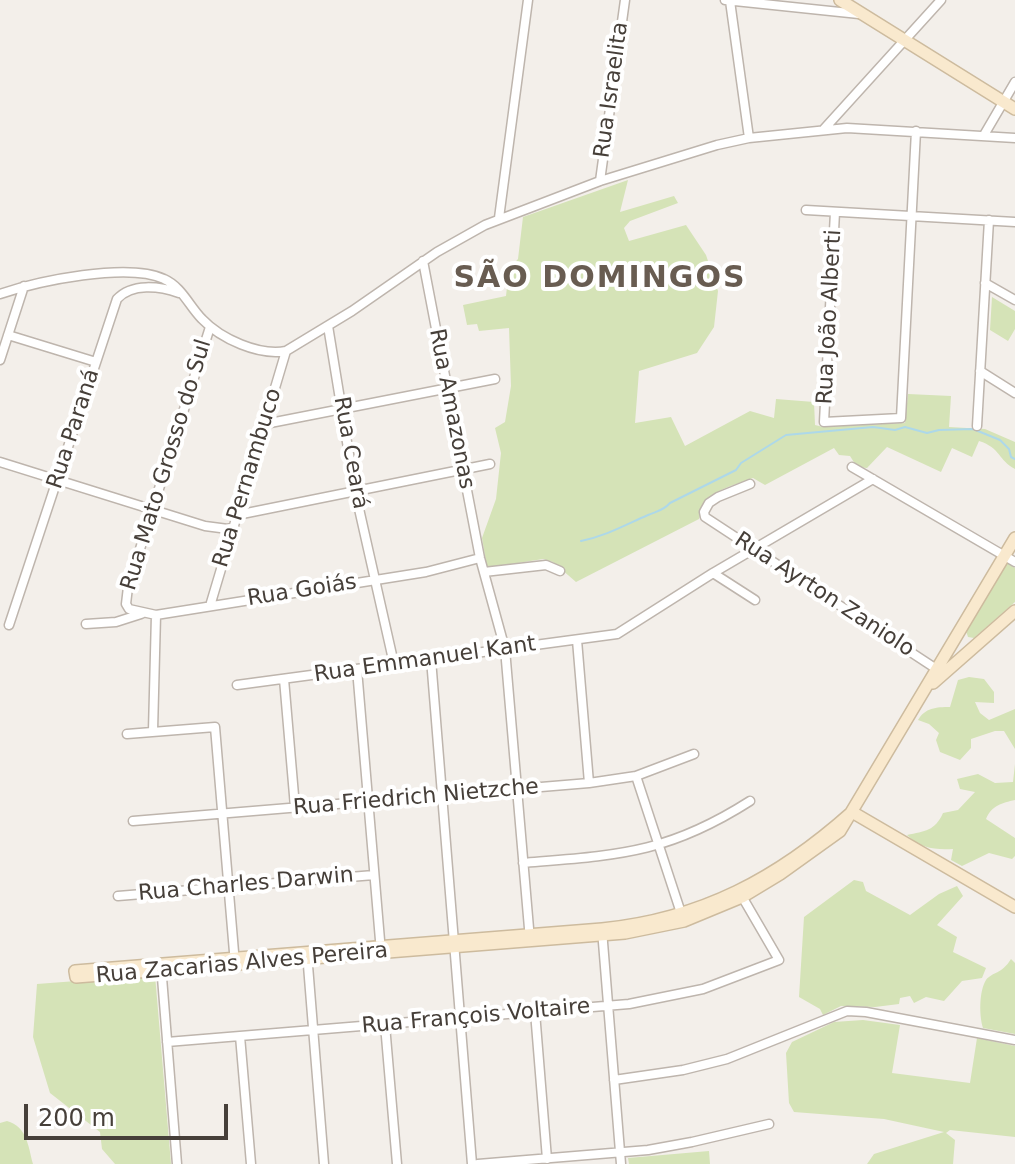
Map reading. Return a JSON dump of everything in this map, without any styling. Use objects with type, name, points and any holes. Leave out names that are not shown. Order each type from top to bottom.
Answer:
[{"type":"street","points":[[499,218],[528,0]]},
{"type":"street","name":"Rua Israelita","points":[[600,181],[625,0]]},
{"type":"street","points":[[749,138],[727,0],[864,15]]},
{"type":"street","points":[[840,0],[1015,109]]},
{"type":"street","points":[[824,129],[941,0]]},
{"type":"street","points":[[984,135],[1015,82]]},
{"type":"street","points":[[0,294],[42,281],[133,272],[161,277],[175,286],[210,327],[254,348],[270,352],[286,351],[423,261],[499,218],[600,181],[717,145],[824,129],[864,128],[1015,138]]},
{"type":"street","points":[[912,216],[916,131]]},
{"type":"street","points":[[806,210],[1015,222]]},
{"type":"street","name":"Rua João Alberti","points":[[835,212],[824,422],[901,418],[912,216]]},
{"type":"street","points":[[977,426],[989,220]]},
{"type":"street","name":"Rua Amazonas","points":[[423,261],[480,558],[505,649],[530,938]]},
{"type":"street","points":[[985,283],[1015,300]]},
{"type":"street","points":[[0,360],[24,286]]},
{"type":"street","name":"Rua Paraná","points":[[9,625],[120,296],[132,290],[152,288],[183,295]]},
{"type":"street","name":"Rua Ceará","points":[[328,326],[355,491],[394,664]]},
{"type":"street","name":"Rua Mato Grosso do Sul","points":[[126,604],[128,587],[210,327]]},
{"type":"street","points":[[8,335],[96,362]]},
{"type":"street","name":"Rua Pernambuco","points":[[210,606],[286,351]]},
{"type":"street","points":[[980,371],[1015,393]]},
{"type":"street","points":[[265,424],[495,379]]},
{"type":"street","points":[[0,462],[213,528],[234,527]]},
{"type":"street","points":[[237,515],[490,464]]},
{"type":"street","points":[[852,467],[1010,560]]},
{"type":"street","points":[[755,600],[713,573],[873,479]]},
{"type":"street","name":"Rua Ayrton Zaniolo","points":[[750,484],[709,503],[705,517],[940,671]]},
{"type":"street","points":[[940,671],[964,624],[1010,560],[1015,538]]},
{"type":"street","name":"Rua Goiás","points":[[126,604],[129,609],[156,615],[426,572],[480,558]]},
{"type":"street","points":[[484,572],[546,565],[560,571]]},
{"type":"street","name":"Rua Emmanuel Kant","points":[[237,685],[612,635],[713,573]]},
{"type":"street","name":"Rua Zacarias Alves Pereira","points":[[161,967],[76,977],[75,971],[602,932],[683,918],[741,895],[852,812],[924,691],[940,671],[967,653],[1015,611]]},
{"type":"street","points":[[86,624],[116,622],[141,613]]},
{"type":"street","points":[[153,731],[156,615]]},
{"type":"street","points":[[964,624],[966,639],[981,641]]},
{"type":"street","points":[[577,640],[589,783]]},
{"type":"street","points":[[954,641],[964,642],[967,653]]},
{"type":"street","points":[[431,659],[475,1164],[620,1153],[692,1142],[769,1124]]},
{"type":"street","points":[[357,669],[381,950]]},
{"type":"street","points":[[284,679],[295,807]]},
{"type":"street","points":[[127,734],[215,727],[235,961]]},
{"type":"street","name":"Rua Friedrich Nietzche","points":[[133,821],[589,783],[636,776],[694,754]]},
{"type":"street","points":[[636,776],[683,918]]},
{"type":"street","points":[[523,863],[618,855],[659,846],[701,830],[750,801]]},
{"type":"street","points":[[852,812],[1015,907]]},
{"type":"street","name":"Rua Charles Darwin","points":[[118,896],[374,875]]},
{"type":"street","name":"Rua François Voltaire","points":[[167,1042],[608,1006],[656,1000],[703,989],[779,960],[741,895]]},
{"type":"street","points":[[602,932],[621,1164]]},
{"type":"street","points":[[307,956],[324,1164]]},
{"type":"street","points":[[161,967],[177,1164]]},
{"type":"street","points":[[614,1080],[683,1070],[727,1059],[847,1011],[1015,1040]]},
{"type":"street","points":[[535,1012],[547,1159]]},
{"type":"street","points":[[385,1025],[397,1164]]},
{"type":"street","points":[[240,1036],[251,1164]]},
{"type":"green space","points":[[628,180],[620,212],[674,196],[678,203],[630,221],[624,228],[629,241],[686,225],[706,255],[718,291],[714,327],[697,353],[639,371],[635,423],[671,417],[685,446],[750,411],[774,418],[776,399],[814,402],[815,425],[823,427],[905,423],[908,394],[951,396],[949,427],[985,429],[1015,442],[1015,469],[992,447],[979,441],[972,457],[952,448],[941,472],[887,447],[867,468],[857,467],[850,456],[839,455],[834,448],[765,485],[753,478],[718,491],[706,502],[699,519],[576,582],[553,562],[543,559],[487,568],[482,538],[496,499],[501,453],[495,428],[505,422],[511,386],[509,328],[479,331],[477,324],[467,325],[463,305],[506,296],[509,269],[518,259],[523,217]]},
{"type":"green space","points":[[992,297],[1015,311],[1015,329],[1008,341],[990,330]]},
{"type":"green space","points":[[1006,562],[1015,568],[1015,602],[974,638],[968,637],[966,631]]},
{"type":"green space","points":[[969,677],[984,679],[994,692],[994,703],[975,702],[980,713],[989,720],[1015,709],[1015,749],[1004,731],[995,731],[971,739],[971,748],[960,760],[940,752],[936,740],[939,733],[918,720],[931,709],[950,707],[958,680]]},
{"type":"green space","points":[[1015,764],[1015,800],[994,808],[986,819],[1015,838],[1015,856],[1012,859],[989,853],[962,866],[951,860],[953,849],[928,847],[907,835],[933,827],[943,813],[958,810],[975,792],[960,789],[957,779],[978,774],[995,783],[1013,782]]},
{"type":"green space","points":[[854,880],[863,882],[866,891],[910,915],[939,894],[957,886],[963,896],[937,925],[957,937],[953,952],[986,968],[982,978],[962,981],[944,1001],[926,997],[914,1003],[910,996],[900,998],[899,1004],[841,1006],[823,1015],[820,1009],[799,997],[804,917]]},
{"type":"green space","points":[[1011,959],[1015,963],[1015,1034],[983,1028],[980,1010],[986,980]]},
{"type":"green space","points":[[155,975],[171,1164],[115,1164],[102,1149],[100,1132],[50,1093],[33,1037],[37,984]]},
{"type":"green space","points":[[863,1020],[900,1025],[892,1073],[970,1083],[977,1038],[1015,1046],[1015,1137],[950,1130],[946,1133],[955,1140],[953,1164],[867,1164],[874,1154],[944,1132],[884,1119],[794,1112],[789,1103],[786,1053],[792,1042],[834,1022]]},
{"type":"green space","points":[[7,1121],[23,1132],[33,1164],[0,1164],[0,1123]]},
{"type":"green space","points":[[709,1151],[710,1164],[629,1164],[628,1158]]},
{"type":"waterway","points":[[581,541],[662,509],[736,470],[741,463],[786,435],[873,427],[895,430],[905,427],[927,433],[973,429],[1000,440],[1015,459]]},
{"type":"district","name":"SÃO DOMINGOS","points":[[600,279]]}]
